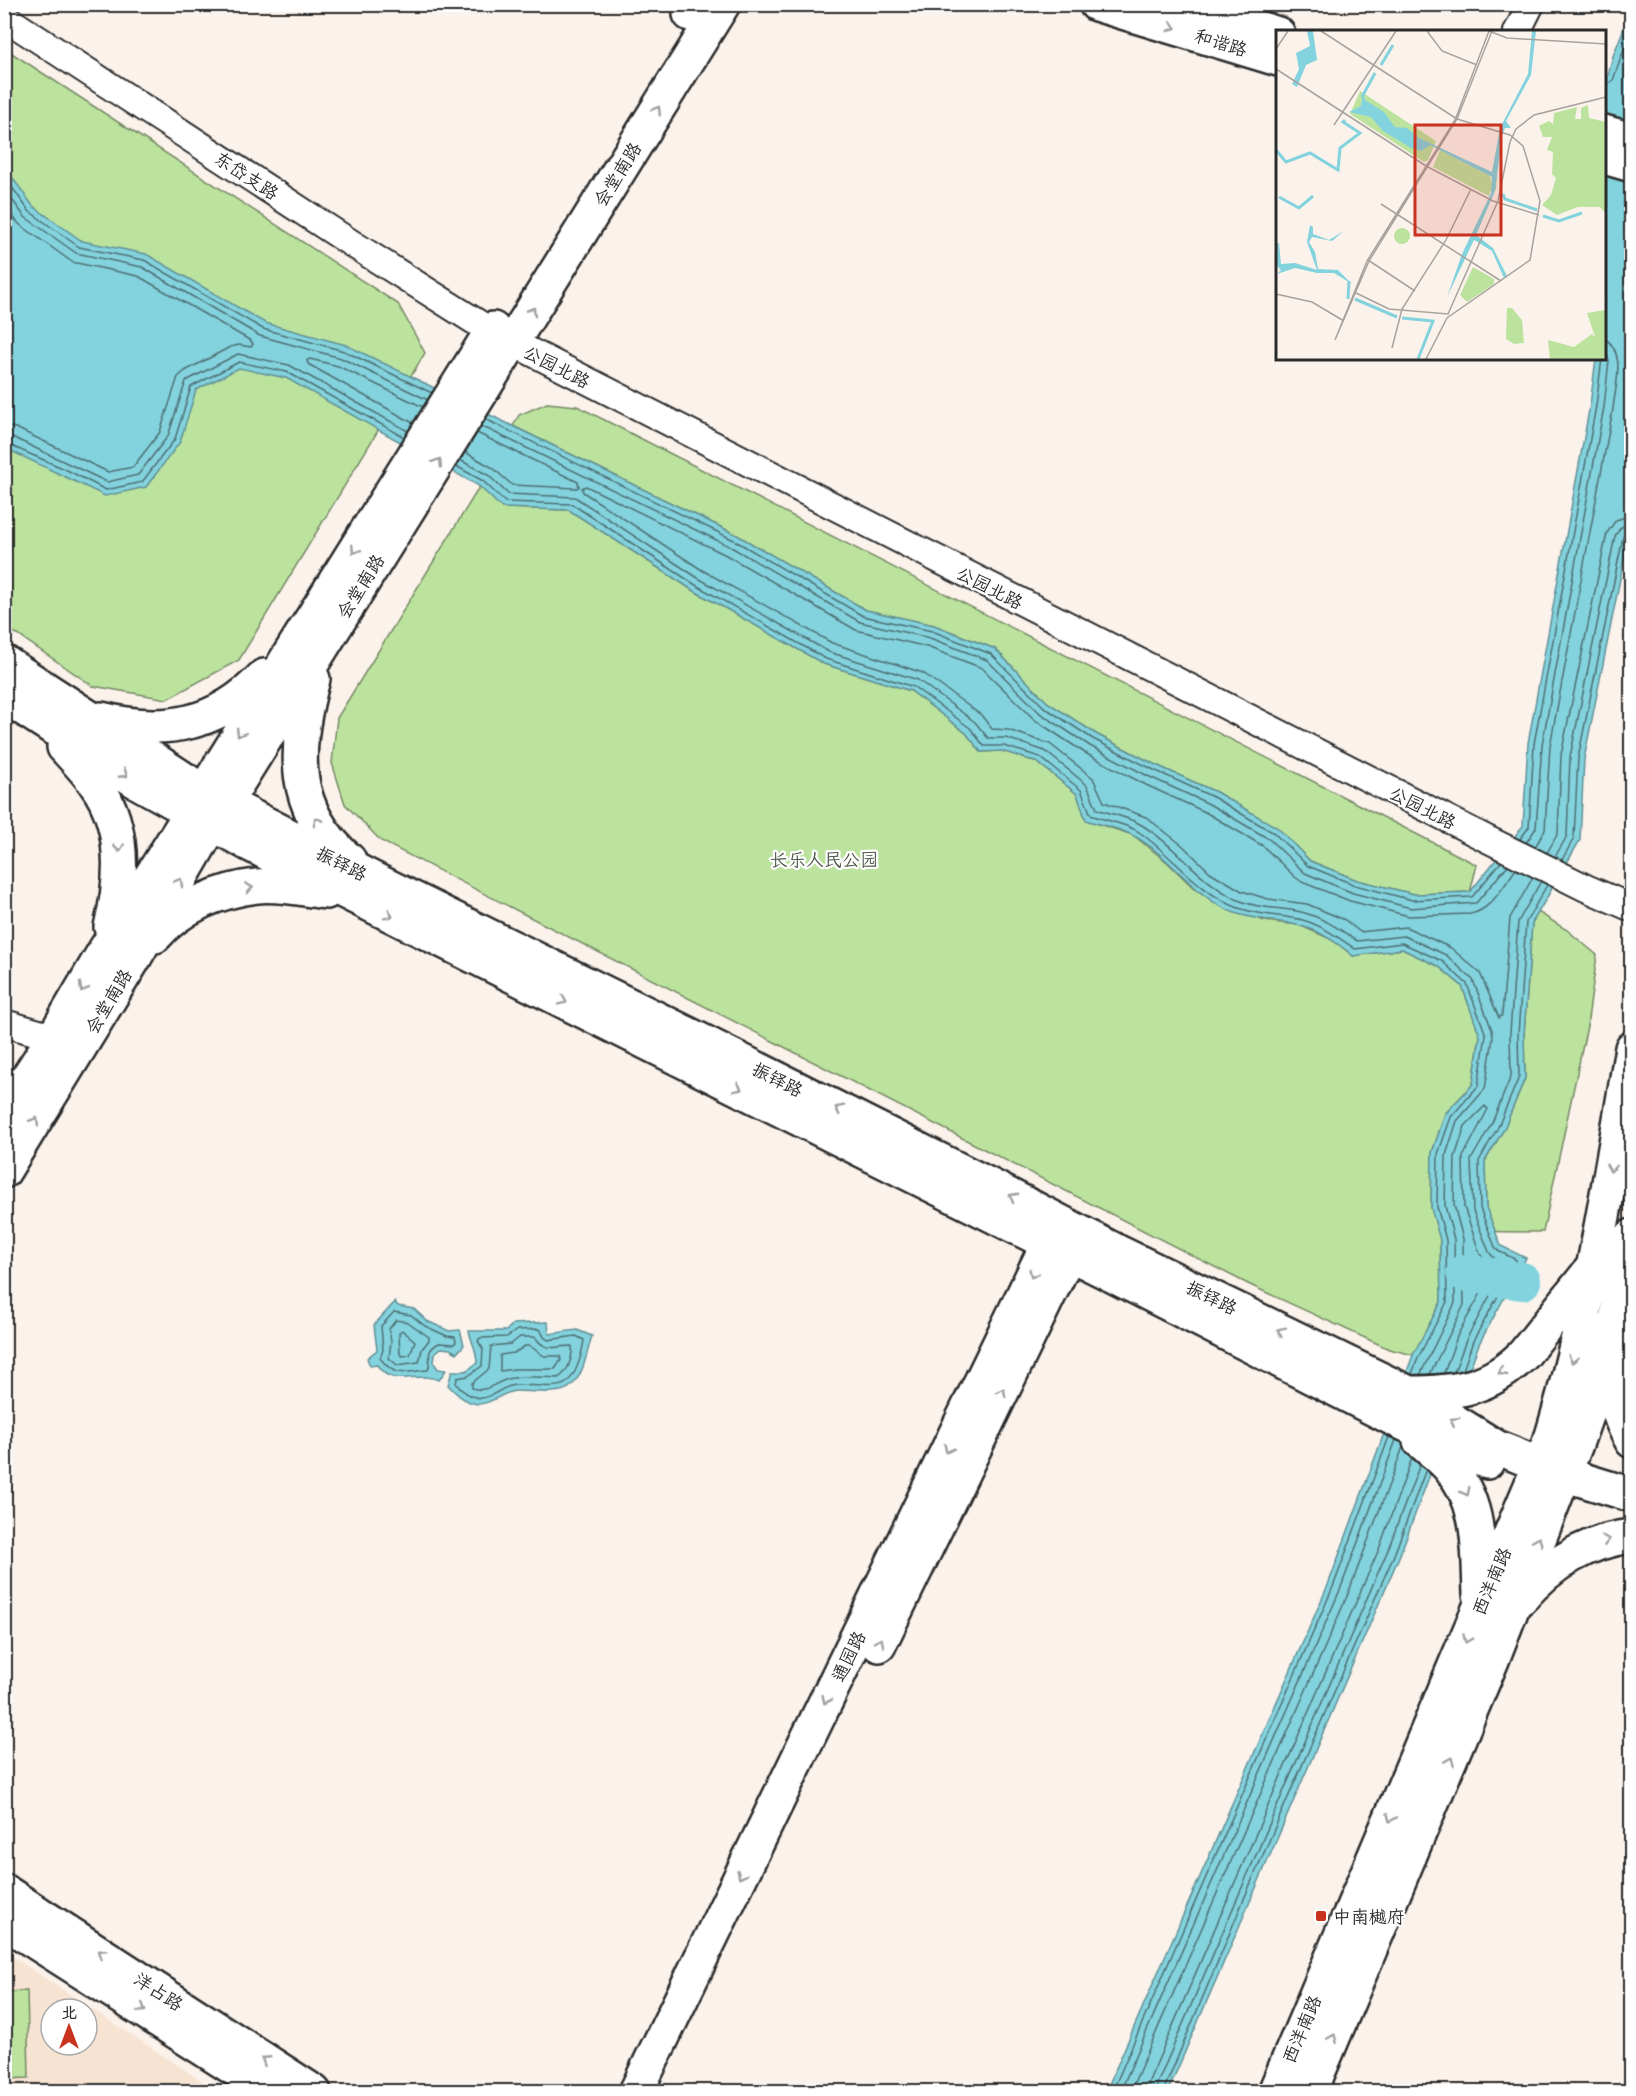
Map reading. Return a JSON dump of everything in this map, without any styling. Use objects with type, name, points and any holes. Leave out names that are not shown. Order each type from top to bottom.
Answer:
[{"type":"main road","name":"会堂南路","points":[[4,1171],[68,1041],[208,808],[702,11],[734,4]]},
{"type":"main road","name":"和谐路","points":[[1096,4],[1276,58]]},
{"type":"main road","name":"和谐路","points":[[1177,4],[1276,33]]},
{"type":"main road","points":[[1606,132],[1632,140]]},
{"type":"main road","points":[[1606,157],[1632,165]]},
{"type":"main road","points":[[60,698],[100,719],[127,725],[182,724],[217,713],[238,700],[312,641]]},
{"type":"main road","points":[[312,641],[308,699],[300,749],[302,788],[317,822],[365,889]]},
{"type":"main road","name":"振铎路","points":[[4,662],[60,698],[208,808]]},
{"type":"main road","name":"振铎路","points":[[4,696],[134,780],[208,808],[365,889],[1548,1479]]},
{"type":"main road","points":[[32,714],[96,784],[107,803],[118,838],[119,956]]},
{"type":"main road","points":[[119,956],[160,931],[195,905],[231,892],[259,886],[365,889]]},
{"type":"main road","name":"会堂南路","points":[[4,1114],[68,1041]]},
{"type":"main road","name":"西洋南路","points":[[1548,1479],[1552,1436],[1564,1397],[1595,1265],[1632,1048]]},
{"type":"main road","name":"西洋南路","points":[[1275,2091],[1495,1609],[1548,1479],[1593,1396],[1617,1316],[1632,1236]]},
{"type":"main road","name":"通园路","points":[[636,2091],[1064,1237]]},
{"type":"main road","name":"通园路","points":[[662,2091],[1064,1237]]},
{"type":"main road","points":[[1595,1265],[1511,1367],[1500,1375],[1468,1389],[1445,1393],[1403,1407],[1464,1486],[1476,1524],[1479,1549],[1495,1609],[1531,1587],[1562,1560],[1596,1543],[1632,1536]]},
{"type":"main road","points":[[1617,1316],[1614,1337],[1614,1397],[1620,1421],[1632,1441]]},
{"type":"main road","points":[[1548,1479],[1632,1495]]},
{"type":"main road","points":[[1548,1479],[1632,1517]]},
{"type":"main road","name":"西洋南路","points":[[1311,2091],[1492,1660],[1495,1609]]},
{"type":"main road","name":"洋占路","points":[[4,1891],[314,2091]]},
{"type":"main road","name":"洋占路","points":[[4,1922],[271,2091]]},
{"type":"street","points":[[4,15],[10,4]]},
{"type":"street","points":[[1518,30],[1531,4]]},
{"type":"street","name":"东岱支路","points":[[4,15],[351,243],[502,337]]},
{"type":"street","name":"公园北路","points":[[502,337],[1489,840],[1632,908]]},
{"type":"street","points":[[4,1023],[68,1041]]},
{"type":"shaded area","points":[[5,1952],[74,1997],[39,1997],[39,2057],[99,2057],[99,2014],[217,2091],[5,2091]]},
{"type":"green space","points":[[4,48],[398,304],[425,353],[239,660],[167,699],[93,686],[5,626]]},
{"type":"green space","points":[[547,403],[577,406],[1477,865],[1470,892],[1414,894],[1357,880],[1310,861],[1277,828],[1216,792],[1156,765],[1096,734],[1047,702],[995,649],[934,625],[866,610],[737,535],[513,426],[519,415]]},
{"type":"green space","name":"长乐人民公园","points":[[480,486],[502,508],[569,510],[691,589],[824,664],[911,691],[966,733],[981,752],[1002,751],[1037,762],[1077,794],[1086,820],[1133,835],[1167,862],[1196,890],[1264,921],[1299,925],[1335,941],[1353,956],[1402,949],[1438,966],[1462,986],[1480,1035],[1473,1084],[1445,1114],[1432,1153],[1431,1208],[1486,1206],[1485,1161],[1504,1129],[1525,1078],[1524,1034],[1532,923],[1538,912],[1567,930],[1597,955],[1587,1026],[1543,1232],[1438,1231],[1441,1302],[1413,1355],[1389,1349],[1250,1285],[381,841],[345,804],[332,763],[337,718]]},
{"type":"green space","points":[[27,1991],[29,2078],[5,2079],[5,1992]]},
{"type":"water","points":[[1631,10],[1631,524],[1584,759],[1580,840],[1532,923],[1524,1034],[1525,1078],[1504,1129],[1485,1161],[1486,1207],[1501,1246],[1526,1258],[1479,1344],[1399,1557],[1168,2091],[1106,2091],[1328,1585],[1413,1355],[1441,1302],[1440,1240],[1431,1208],[1432,1153],[1445,1114],[1473,1084],[1480,1036],[1462,986],[1438,966],[1402,949],[1353,956],[1334,941],[1305,927],[1258,919],[1220,906],[1147,844],[1123,831],[1086,820],[1077,794],[1037,762],[1002,751],[981,752],[966,733],[911,691],[824,664],[691,589],[569,510],[502,508],[479,486],[286,378],[239,368],[196,390],[180,442],[146,487],[105,496],[5,448],[4,166],[33,206],[82,241],[146,254],[265,323],[346,345],[737,535],[866,610],[934,625],[995,649],[1047,702],[1096,734],[1156,765],[1216,792],[1278,828],[1310,861],[1357,880],[1414,894],[1470,892],[1523,826],[1528,743],[1590,405],[1596,360],[1606,360],[1606,83],[1613,56]]},
{"type":"water","points":[[395,1302],[398,1306],[414,1309],[427,1321],[449,1331],[460,1330],[464,1345],[457,1353],[441,1348],[435,1353],[434,1363],[438,1369],[446,1370],[439,1380],[422,1377],[398,1378],[383,1372],[377,1365],[370,1366],[367,1358],[377,1350],[374,1325]]},
{"type":"water","points":[[548,1322],[549,1334],[577,1330],[592,1336],[579,1376],[571,1386],[553,1392],[517,1391],[478,1404],[465,1400],[448,1385],[452,1371],[466,1371],[477,1363],[469,1331],[506,1331],[513,1324]]},
{"type":"waterway","points":[[1465,1273],[1522,1281]]},
{"type":"place","name":"中南樾府","points":[[1321,1916]]}]
